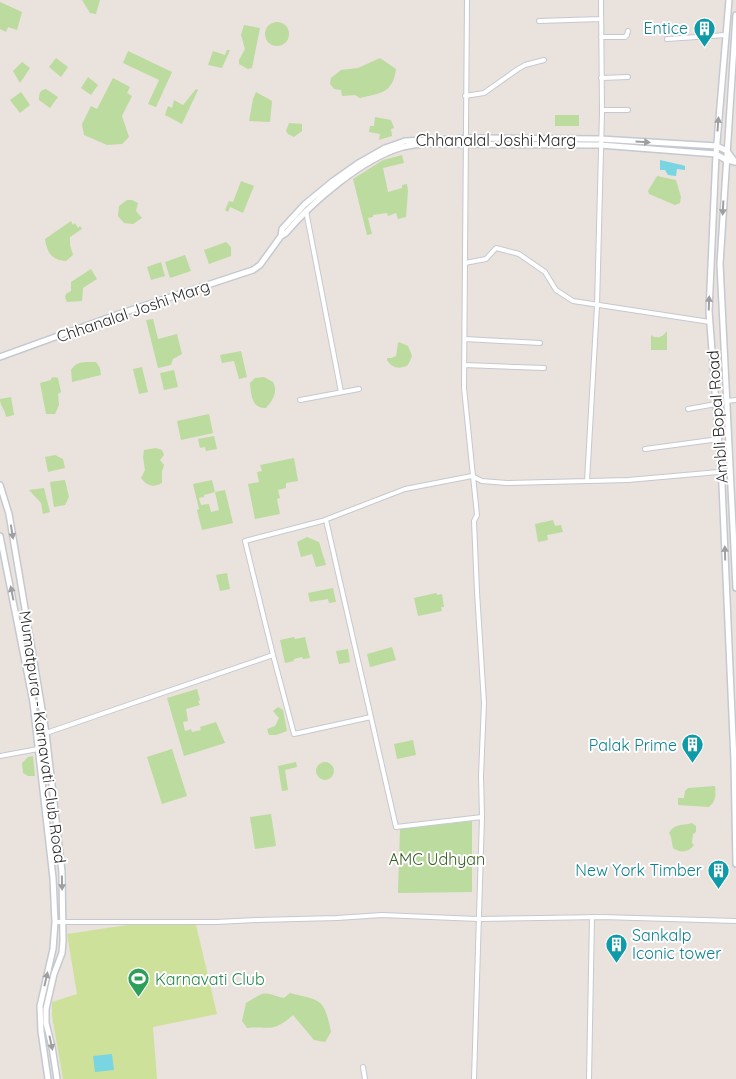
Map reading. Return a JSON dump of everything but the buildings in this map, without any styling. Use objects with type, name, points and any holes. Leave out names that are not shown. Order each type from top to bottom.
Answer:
[{"type":"street","points":[[467,0],[464,388],[477,515],[474,521],[476,592],[484,703],[480,776],[482,816],[474,1079]]},
{"type":"street","points":[[587,481],[597,306],[602,110],[601,0]]},
{"type":"street","name":"Ambli Bopal Road","points":[[729,0],[716,154],[710,322],[721,473],[734,762],[736,864]]},
{"type":"street","name":"Ambli Bopal Road","points":[[736,15],[720,264],[736,588]]},
{"type":"street","points":[[539,21],[601,19]]},
{"type":"street","points":[[601,37],[625,37],[628,35],[628,31]]},
{"type":"street","points":[[667,39],[726,35]]},
{"type":"street","points":[[465,96],[484,93],[518,69],[544,60]]},
{"type":"street","points":[[601,78],[628,77]]},
{"type":"street","points":[[602,110],[628,110]]},
{"type":"street","name":"Chhanalal Joshi Marg","points":[[281,236],[282,230],[305,204],[333,181],[385,148],[403,144],[428,139],[465,138],[717,146]]},
{"type":"street","name":"Chhanalal Joshi Marg","points":[[0,357],[116,314],[250,271],[260,265],[281,236],[327,192],[352,173],[403,144],[465,145],[600,142],[716,154]]},
{"type":"street","points":[[717,146],[727,152],[736,162]]},
{"type":"street","points":[[716,154],[726,160],[736,162]]},
{"type":"street","points":[[306,211],[341,392]]},
{"type":"street","points":[[465,263],[486,258],[496,248],[519,254],[545,272],[556,290],[573,301],[710,322]]},
{"type":"street","points":[[464,338],[540,343]]},
{"type":"street","points":[[464,365],[544,368]]},
{"type":"street","points":[[300,400],[359,389]]},
{"type":"street","points":[[726,401],[736,400]]},
{"type":"street","points":[[688,409],[716,404]]},
{"type":"street","points":[[645,449],[719,439]]},
{"type":"street","points":[[371,717],[294,734],[245,541],[326,520],[405,489],[472,476],[482,482],[493,483],[648,479],[730,472]]},
{"type":"street","name":"Mumatpura - Karnavati Club Road","points":[[0,485],[9,514],[46,733],[62,872],[62,953],[54,974],[46,1009],[46,1023],[57,1079]]},
{"type":"street","points":[[326,520],[396,826],[482,816]]},
{"type":"street","name":"Mumatpura - Karnavati Club Road","points":[[0,536],[33,702],[53,878],[55,922],[53,949],[40,1006],[41,1031],[48,1079]]},
{"type":"street","points":[[726,580],[736,579]]},
{"type":"street","points":[[46,733],[273,655]]},
{"type":"street","points":[[0,756],[38,749]]},
{"type":"street","points":[[55,922],[216,922],[382,915],[478,919],[592,917],[736,921]]},
{"type":"street","points":[[589,1079],[592,917]]},
{"type":"street","points":[[363,1067],[365,1079]]},
{"type":"green space","points":[[82,0],[100,0],[96,14],[90,13]]},
{"type":"green space","points":[[0,2],[22,12],[17,30],[8,27],[6,32],[0,29]]},
{"type":"green space","points":[[277,22],[282,23],[288,29],[288,39],[282,45],[277,46],[272,45],[266,39],[265,34],[266,29],[272,23]]},
{"type":"green space","points":[[244,25],[260,28],[252,68],[248,69],[239,64],[245,49],[241,35]]},
{"type":"green space","points":[[227,50],[230,50],[222,68],[208,65],[213,51],[225,55]]},
{"type":"green space","points":[[128,51],[172,72],[156,107],[148,104],[159,80],[123,63]]},
{"type":"green space","points":[[56,58],[68,67],[61,77],[49,67]]},
{"type":"green space","points":[[380,58],[396,69],[392,83],[385,91],[360,98],[355,95],[342,96],[341,90],[334,89],[330,84],[331,78],[341,70],[358,68]]},
{"type":"green space","points":[[22,62],[30,68],[20,83],[13,71]]},
{"type":"green space","points":[[88,77],[98,85],[91,95],[81,88]]},
{"type":"green space","points":[[113,78],[130,87],[127,93],[132,96],[122,116],[129,137],[122,144],[107,145],[84,135],[82,124],[91,106],[97,109]]},
{"type":"green space","points":[[46,89],[58,97],[50,108],[39,100],[40,92]]},
{"type":"green space","points":[[196,89],[198,90],[182,124],[165,115],[168,106],[172,108],[174,100],[183,105]]},
{"type":"green space","points":[[21,92],[30,105],[20,113],[10,100]]},
{"type":"green space","points":[[256,92],[272,101],[270,122],[249,121]]},
{"type":"green space","points":[[555,115],[579,115],[579,126],[555,126]]},
{"type":"green space","points":[[375,117],[391,120],[394,128],[391,129],[392,136],[379,140],[380,134],[369,132],[370,126],[374,126]]},
{"type":"green space","points":[[289,123],[302,124],[302,131],[294,137],[288,134],[286,131]]},
{"type":"green space","points":[[402,155],[404,163],[383,168],[388,192],[402,188],[402,185],[407,184],[406,217],[398,219],[396,213],[388,216],[387,213],[373,215],[373,217],[368,218],[372,234],[367,235],[353,179],[383,160]]},
{"type":"green space","points":[[657,176],[676,180],[681,197],[680,203],[675,205],[649,194],[648,191]]},
{"type":"green space","points":[[241,181],[254,186],[243,213],[230,207],[228,212],[225,210],[229,201],[233,202]]},
{"type":"green space","points":[[127,200],[138,203],[136,211],[142,218],[133,224],[124,223],[118,216],[119,206]]},
{"type":"green space","points":[[71,221],[73,225],[75,223],[78,228],[80,226],[82,229],[70,237],[73,255],[66,261],[57,259],[49,252],[45,239]]},
{"type":"green space","points":[[226,242],[231,247],[231,256],[209,264],[204,250]]},
{"type":"green space","points":[[185,255],[191,271],[170,278],[165,262]]},
{"type":"green space","points":[[161,262],[165,276],[151,280],[147,267]]},
{"type":"green space","points":[[91,269],[97,279],[83,288],[82,301],[67,302],[65,297],[71,291],[71,282]]},
{"type":"green space","points":[[153,319],[158,339],[177,334],[182,354],[173,359],[171,365],[158,368],[146,320]]},
{"type":"green space","points":[[667,331],[667,350],[651,350],[651,335],[660,337]]},
{"type":"green space","points":[[399,342],[408,346],[412,356],[408,365],[399,368],[391,365],[387,358],[396,356]]},
{"type":"green space","points":[[241,351],[247,377],[239,379],[234,361],[222,363],[220,355]]},
{"type":"green space","points":[[85,362],[96,362],[100,368],[101,375],[72,382],[71,370],[75,365]]},
{"type":"green space","points":[[142,367],[148,392],[139,394],[133,369]]},
{"type":"green space","points":[[174,370],[178,387],[164,390],[160,373]]},
{"type":"green space","points":[[55,377],[58,378],[61,392],[58,394],[59,405],[55,414],[46,414],[40,383]]},
{"type":"green space","points":[[264,377],[273,382],[275,393],[266,408],[261,408],[253,400],[250,383],[255,378]]},
{"type":"green space","points":[[11,397],[14,415],[6,417],[0,399]]},
{"type":"green space","points":[[209,414],[213,433],[181,440],[177,421]]},
{"type":"green space","points":[[214,436],[217,449],[206,451],[205,447],[200,448],[198,439]]},
{"type":"green space","points":[[156,448],[162,450],[164,455],[160,460],[164,465],[162,483],[153,486],[141,478],[145,470],[144,450]]},
{"type":"green space","points":[[55,455],[63,459],[65,468],[48,472],[45,457]]},
{"type":"green space","points":[[294,458],[298,481],[286,483],[286,488],[278,490],[280,498],[277,499],[280,514],[255,519],[248,484],[259,482],[257,472],[262,471],[260,465]]},
{"type":"green space","points":[[65,480],[69,497],[65,505],[54,507],[50,482]]},
{"type":"green space","points":[[212,480],[215,492],[225,490],[233,523],[202,530],[193,484]],"holes":[[[215,492],[219,510],[211,512],[209,504],[201,505],[199,498]]]},
{"type":"green space","points":[[44,488],[50,512],[43,514],[41,503],[29,490]]},
{"type":"green space","points":[[553,520],[555,526],[561,525],[563,532],[547,535],[548,540],[538,542],[535,524]]},
{"type":"green space","points":[[307,537],[319,542],[326,565],[316,567],[312,554],[301,557],[297,542]]},
{"type":"green space","points":[[227,573],[230,589],[220,591],[216,575]]},
{"type":"green space","points":[[333,588],[336,602],[329,603],[328,599],[310,602],[308,593]]},
{"type":"green space","points":[[436,593],[437,595],[442,594],[444,607],[441,607],[442,611],[418,616],[414,598]]},
{"type":"green space","points":[[294,637],[295,639],[305,637],[310,658],[303,659],[302,657],[285,663],[280,640]]},
{"type":"green space","points":[[392,647],[396,660],[370,667],[367,654]]},
{"type":"green space","points":[[348,649],[350,662],[339,664],[336,651]]},
{"type":"green space","points":[[197,689],[200,705],[186,709],[188,721],[183,722],[185,731],[191,729],[192,732],[201,730],[200,727],[216,722],[225,743],[184,756],[167,698]]},
{"type":"green space","points":[[278,707],[283,710],[287,731],[276,735],[269,735],[267,729],[275,726],[279,718],[273,711]]},
{"type":"green space","points":[[413,740],[416,755],[397,759],[394,744]]},
{"type":"green space","points":[[172,749],[187,796],[162,804],[147,757]]},
{"type":"green space","points":[[33,756],[35,776],[28,776],[23,773],[22,763],[28,757]]},
{"type":"green space","points":[[296,762],[297,767],[285,770],[288,790],[282,791],[278,766]]},
{"type":"green space","points":[[325,762],[331,765],[334,771],[331,777],[325,780],[319,777],[316,771],[319,765]]},
{"type":"green space","points":[[715,786],[715,798],[709,807],[678,805],[678,798],[684,798],[685,791],[688,788]]},
{"type":"green space","points":[[271,814],[276,846],[255,849],[250,817]]},
{"type":"green space","name":"AMC Udhyan","points":[[472,821],[472,892],[398,893],[400,829]]},
{"type":"green space","points":[[692,823],[696,826],[692,843],[694,845],[689,850],[684,851],[678,851],[673,848],[669,833],[671,830],[676,826]]},
{"type":"green space","name":"Karnavati Club","points":[[127,925],[196,925],[217,1014],[153,1027],[157,1079],[63,1079],[52,1016],[52,1002],[77,994],[67,934]]},
{"type":"green space","points":[[290,993],[315,1000],[323,1007],[331,1032],[325,1042],[314,1040],[293,1015],[281,1024],[271,1027],[247,1028],[242,1021],[246,1003],[254,998],[262,994],[270,994],[284,998]]},
{"type":"water","points":[[660,160],[685,166],[685,170],[677,169],[676,176],[668,175],[665,170],[660,170]]},
{"type":"water","points":[[112,1054],[114,1070],[95,1072],[93,1056]]},
{"type":"place","name":"Entice","points":[[704,47]]},
{"type":"place","name":"Palak Prime","points":[[693,764]]},
{"type":"place","name":"New York Timber","points":[[718,889]]},
{"type":"place","name":"Sankalp Iconic tower","points":[[616,963]]},
{"type":"place","name":"Karnavati Club","points":[[139,998]]}]
